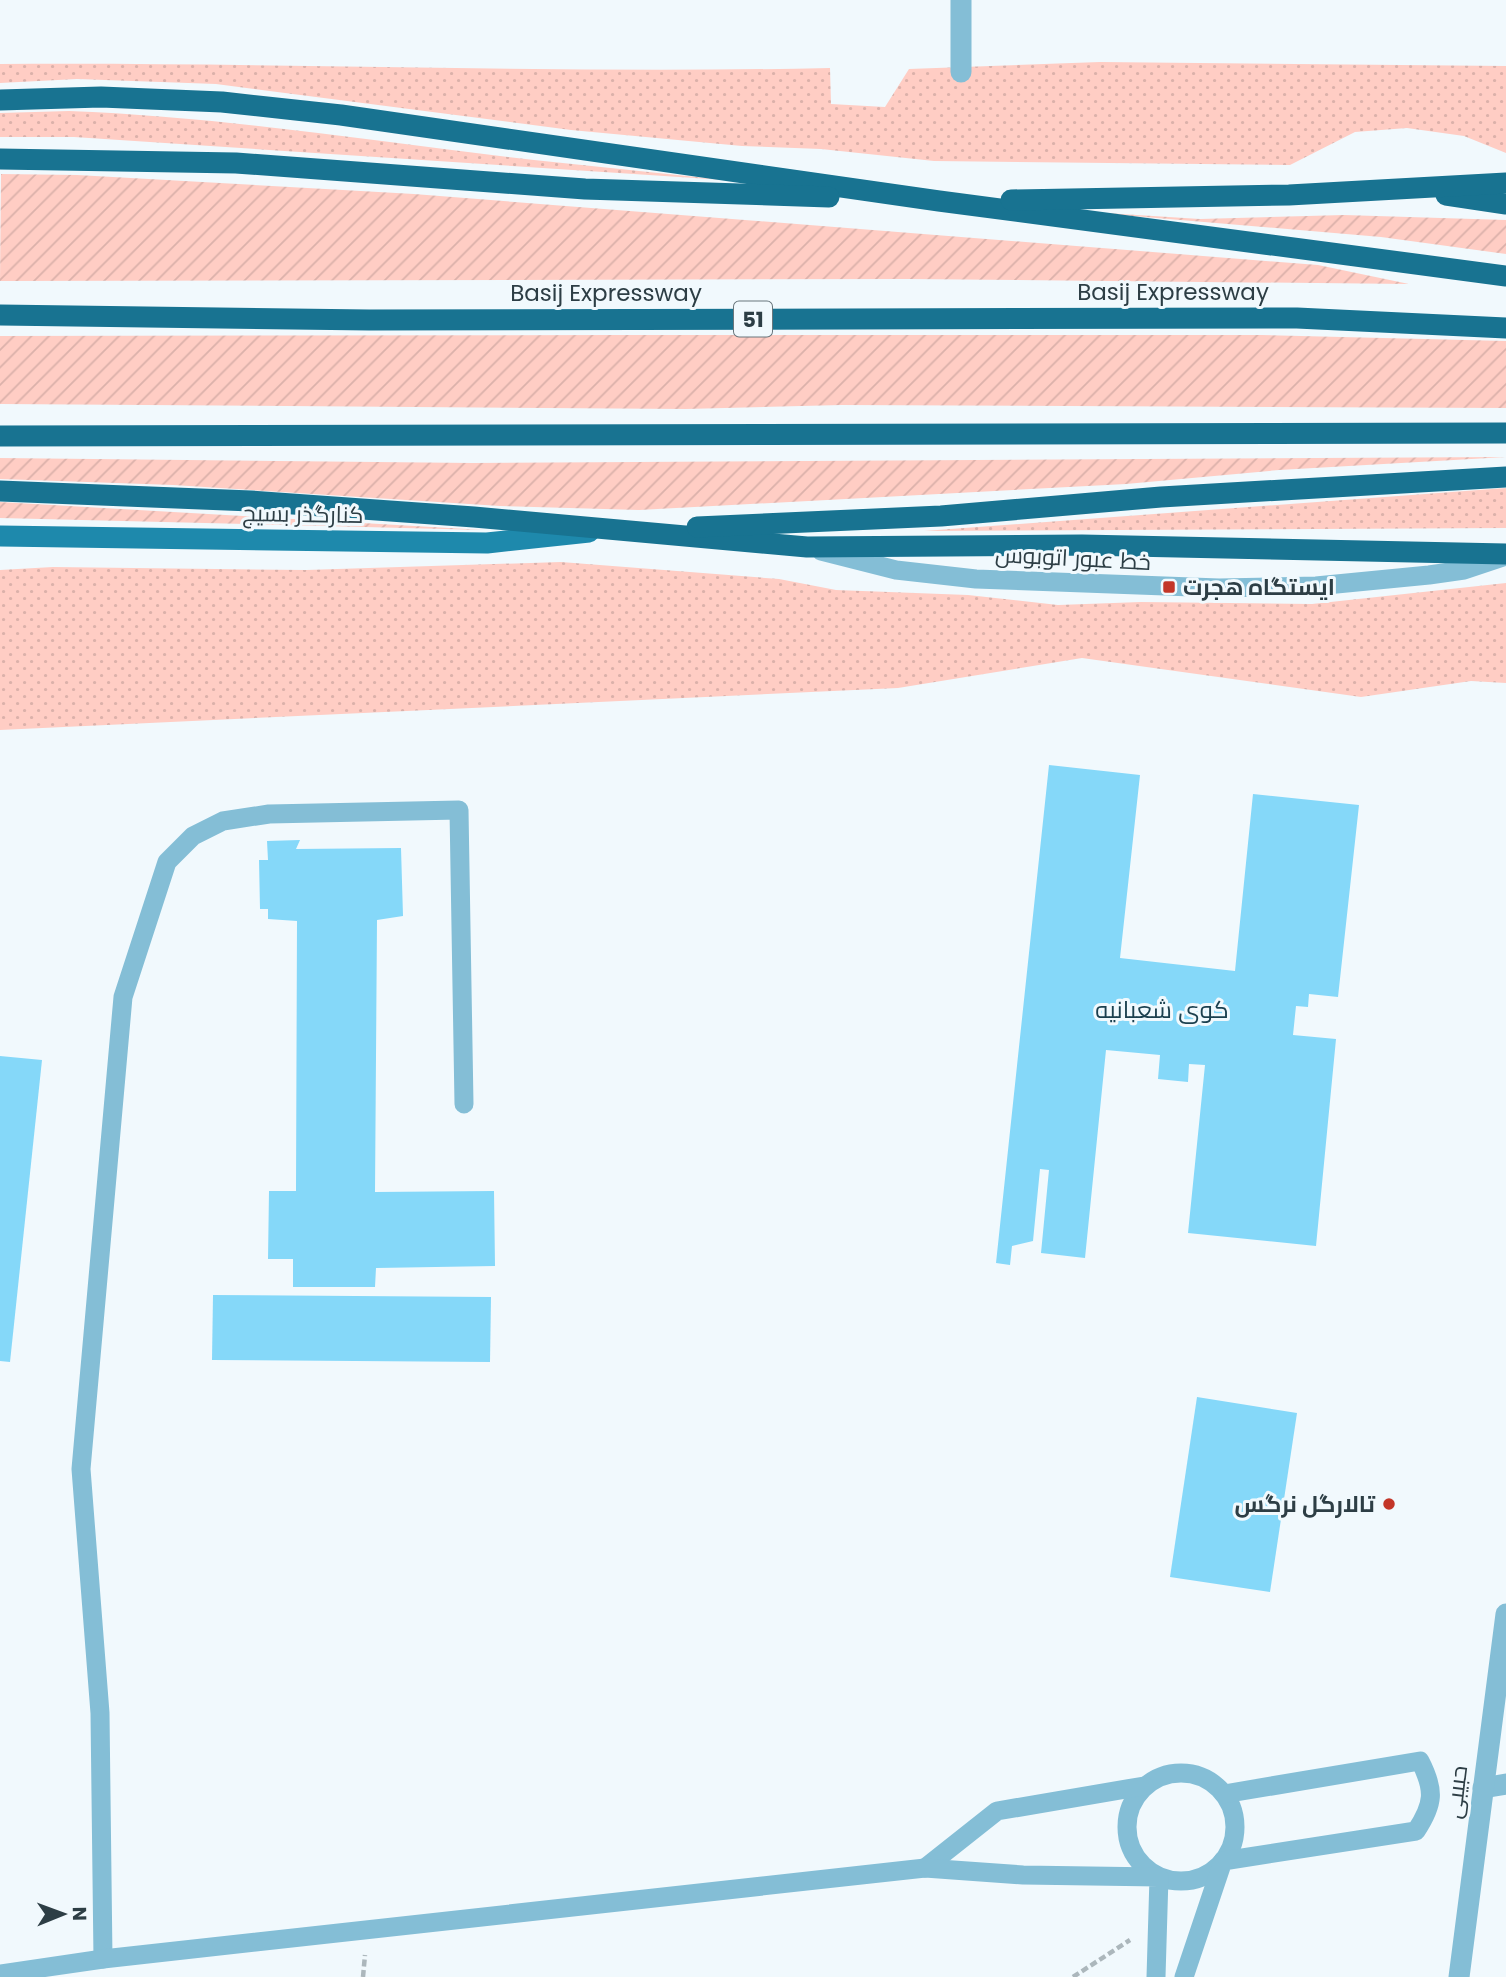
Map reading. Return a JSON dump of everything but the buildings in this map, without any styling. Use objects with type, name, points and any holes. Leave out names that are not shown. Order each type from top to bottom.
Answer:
[{"type":"highway","points":[[0,100],[101,97],[249,105],[341,115],[939,201],[1506,276]]},
{"type":"highway","points":[[0,159],[236,163],[585,189],[939,201],[1290,195],[1506,183]]},
{"type":"highway","points":[[1396,188],[1506,204]]},
{"type":"highway","name":"Basij Expressway","points":[[0,315],[369,320],[1297,318],[1506,328]]},
{"type":"highway","points":[[0,436],[1506,433]]},
{"type":"highway","points":[[604,531],[941,516],[1161,497],[1506,477]]},
{"type":"highway","points":[[0,491],[265,502],[474,517],[604,531],[807,547],[1082,545],[1506,555]]},
{"type":"main road","name":"کنارگذر بسیج","points":[[0,536],[487,542],[604,531]]},
{"type":"street","points":[[961,0],[961,72]]},
{"type":"street","name":"حبیبی","points":[[1459,1977],[1506,1614]]},
{"type":"street","points":[[1483,1788],[1506,1784]]},
{"type":"lane","name":"خط عبور اتوبوس","points":[[807,547],[896,570],[923,573],[1062,584],[1169,587],[1316,586],[1464,570],[1506,555]]},
{"type":"lane","points":[[103,1959],[100,1713],[81,1469],[123,998],[167,862],[193,836],[223,821],[269,814],[459,810],[464,1104]]},
{"type":"lane","points":[[0,1974],[103,1959],[925,1868],[1023,1875],[1194,1880],[1211,1873],[1223,1861],[1416,1831],[1430,1811],[1431,1782],[1420,1761],[1224,1794]]},
{"type":"lane","points":[[1159,1877],[1144,1867],[1133,1853],[1127,1836],[1127,1818],[1133,1800],[1144,1786],[1160,1776],[1195,1774],[1211,1782],[1224,1794],[1233,1810],[1235,1828],[1232,1845],[1223,1861],[1184,1977]]},
{"type":"lane","points":[[925,1868],[998,1811],[1144,1786]]},
{"type":"lane","points":[[1156,1977],[1159,1877]]},
{"type":"path","points":[[1073,1977],[1158,1923]]},
{"type":"shaded area","points":[[1100,62],[1506,66],[1506,153],[1464,136],[1407,128],[1355,132],[1290,165],[934,161],[821,149],[742,146],[571,130],[216,84],[77,79],[0,83],[0,64],[622,70],[830,68],[831,104],[885,107],[909,69]]},
{"type":"shaded area","points":[[69,111],[244,124],[534,160],[725,180],[74,137],[0,137],[0,113]]},
{"type":"shaded area","points":[[1,174],[77,175],[414,194],[1318,265],[1409,284],[907,279],[0,281]]},
{"type":"shaded area","points":[[1074,211],[1200,219],[1344,215],[1506,220],[1506,254],[1381,237]]},
{"type":"shaded area","points":[[1262,335],[1506,341],[1506,408],[841,405],[686,409],[0,404],[0,336]]},
{"type":"shaded area","points":[[1506,457],[1279,470],[1126,484],[639,510],[500,506],[173,485],[0,479],[0,458],[473,463]]},
{"type":"shaded area","points":[[1506,488],[1506,528],[924,531]]},
{"type":"shaded area","points":[[0,502],[484,530],[0,518]]},
{"type":"shaded area","points":[[561,562],[779,579],[836,590],[968,595],[1058,605],[1141,602],[1312,604],[1506,583],[1506,683],[1471,681],[1361,697],[1082,658],[898,688],[0,730],[0,570],[53,567],[306,570]]},
{"type":"place","name":"ایستگاه هجرت","points":[[1169,587]]},
{"type":"place","name":"تالارگل نرگس","points":[[1389,1504]]},
{"type":"district","name":"کوی شعبانیه","points":[[1162,1009]]}]
